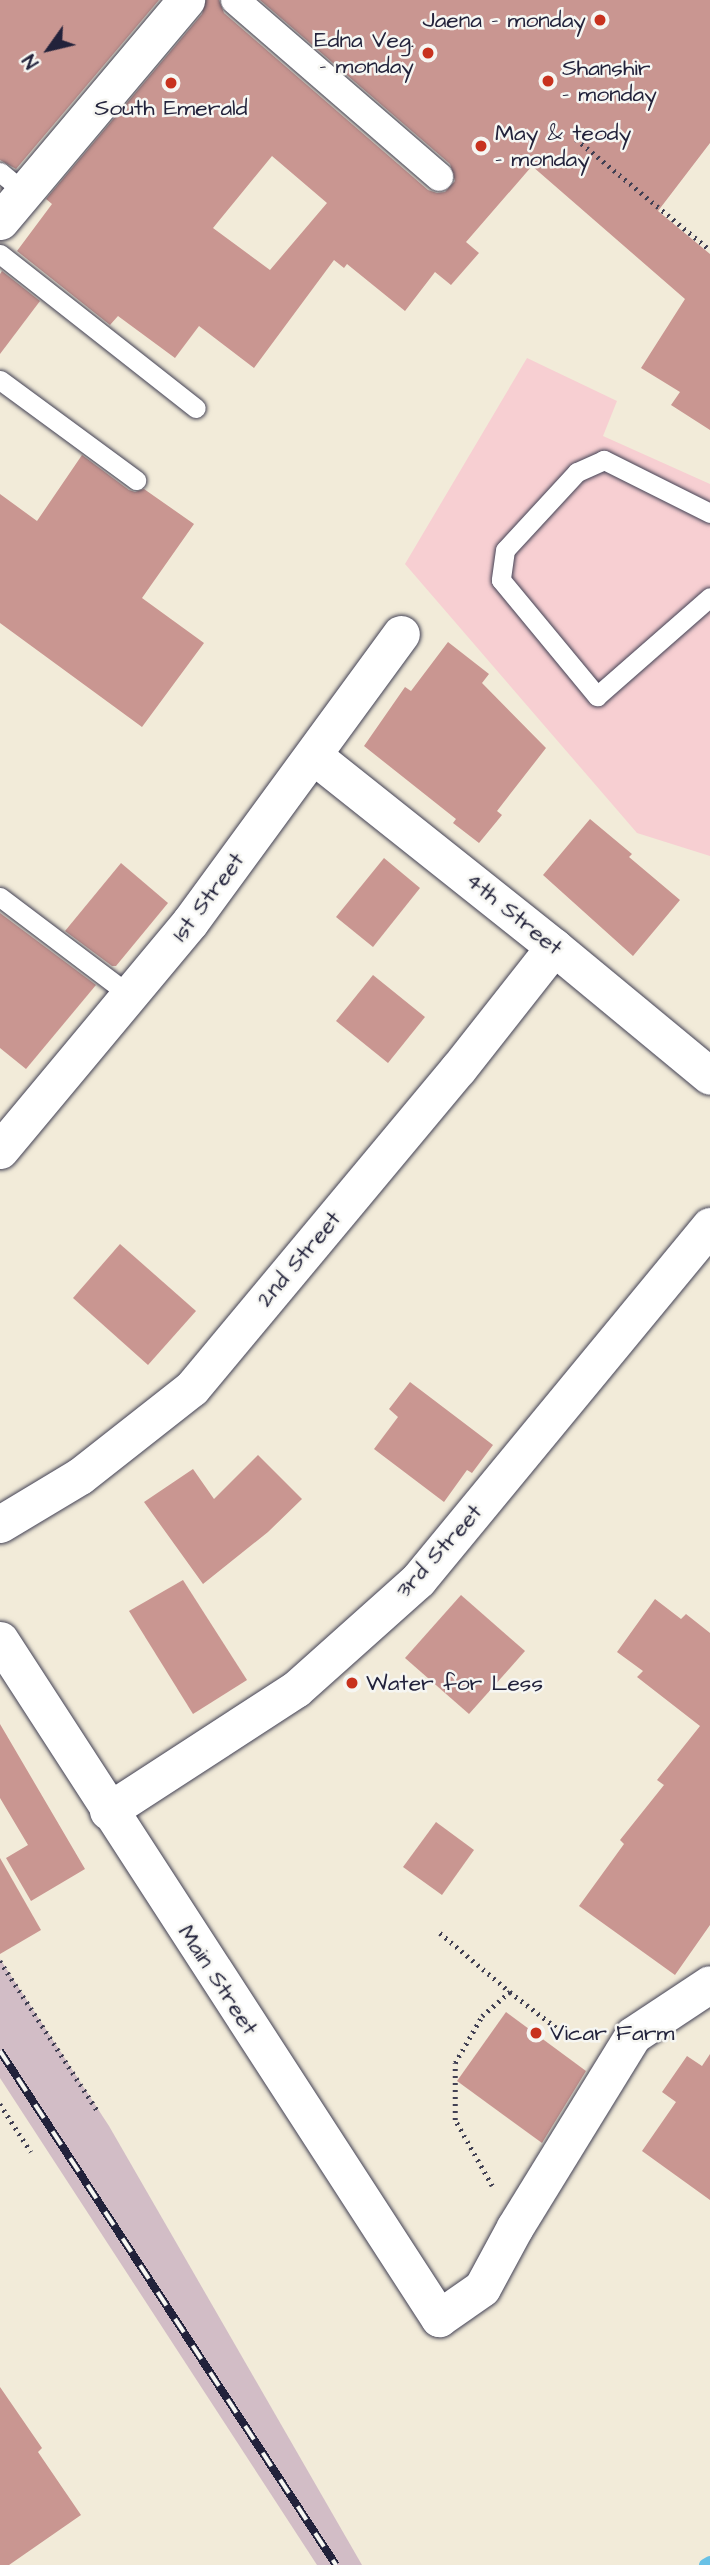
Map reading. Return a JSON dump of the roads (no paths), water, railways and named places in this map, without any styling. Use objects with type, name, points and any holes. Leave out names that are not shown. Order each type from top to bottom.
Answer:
[{"type":"street","points":[[0,221],[12,182],[186,0]]},
{"type":"street","points":[[235,0],[439,177]]},
{"type":"street","name":"1st Street","points":[[0,1150],[131,996],[314,756],[401,634]]},
{"type":"street","name":"4th Street","points":[[314,756],[554,947],[710,1076]]},
{"type":"street","name":"2nd Street","points":[[0,1524],[80,1476],[192,1388],[458,1069],[554,947]]},
{"type":"street","name":"3rd Street","points":[[108,1811],[296,1689],[418,1580],[710,1226]]},
{"type":"street","name":"Main Street","points":[[0,1640],[108,1811],[439,2318],[482,2288],[515,2227],[633,2035],[710,1984]]},
{"type":"lane","points":[[0,254],[196,408]]},
{"type":"lane","points":[[0,380],[136,480]]},
{"type":"lane","points":[[710,513],[604,460],[577,472],[505,550],[501,580],[597,696],[710,597]]},
{"type":"lane","points":[[0,897],[131,996]]},
{"type":"waterway","points":[[705,2565],[710,2562]]},
{"type":"railway","points":[[0,2051],[336,2565]]},
{"type":"place","name":"Jaena - monday","points":[[600,20]]},
{"type":"place","name":"Edna Veg. - monday","points":[[428,53]]},
{"type":"place","name":"Shanshir - monday","points":[[548,81]]},
{"type":"place","name":"South Emerald","points":[[171,83]]},
{"type":"place","name":"May & teody - monday","points":[[481,146]]},
{"type":"place","name":"Water for Less","points":[[352,1683]]},
{"type":"place","name":"Vicar Farm","points":[[536,2033]]}]
